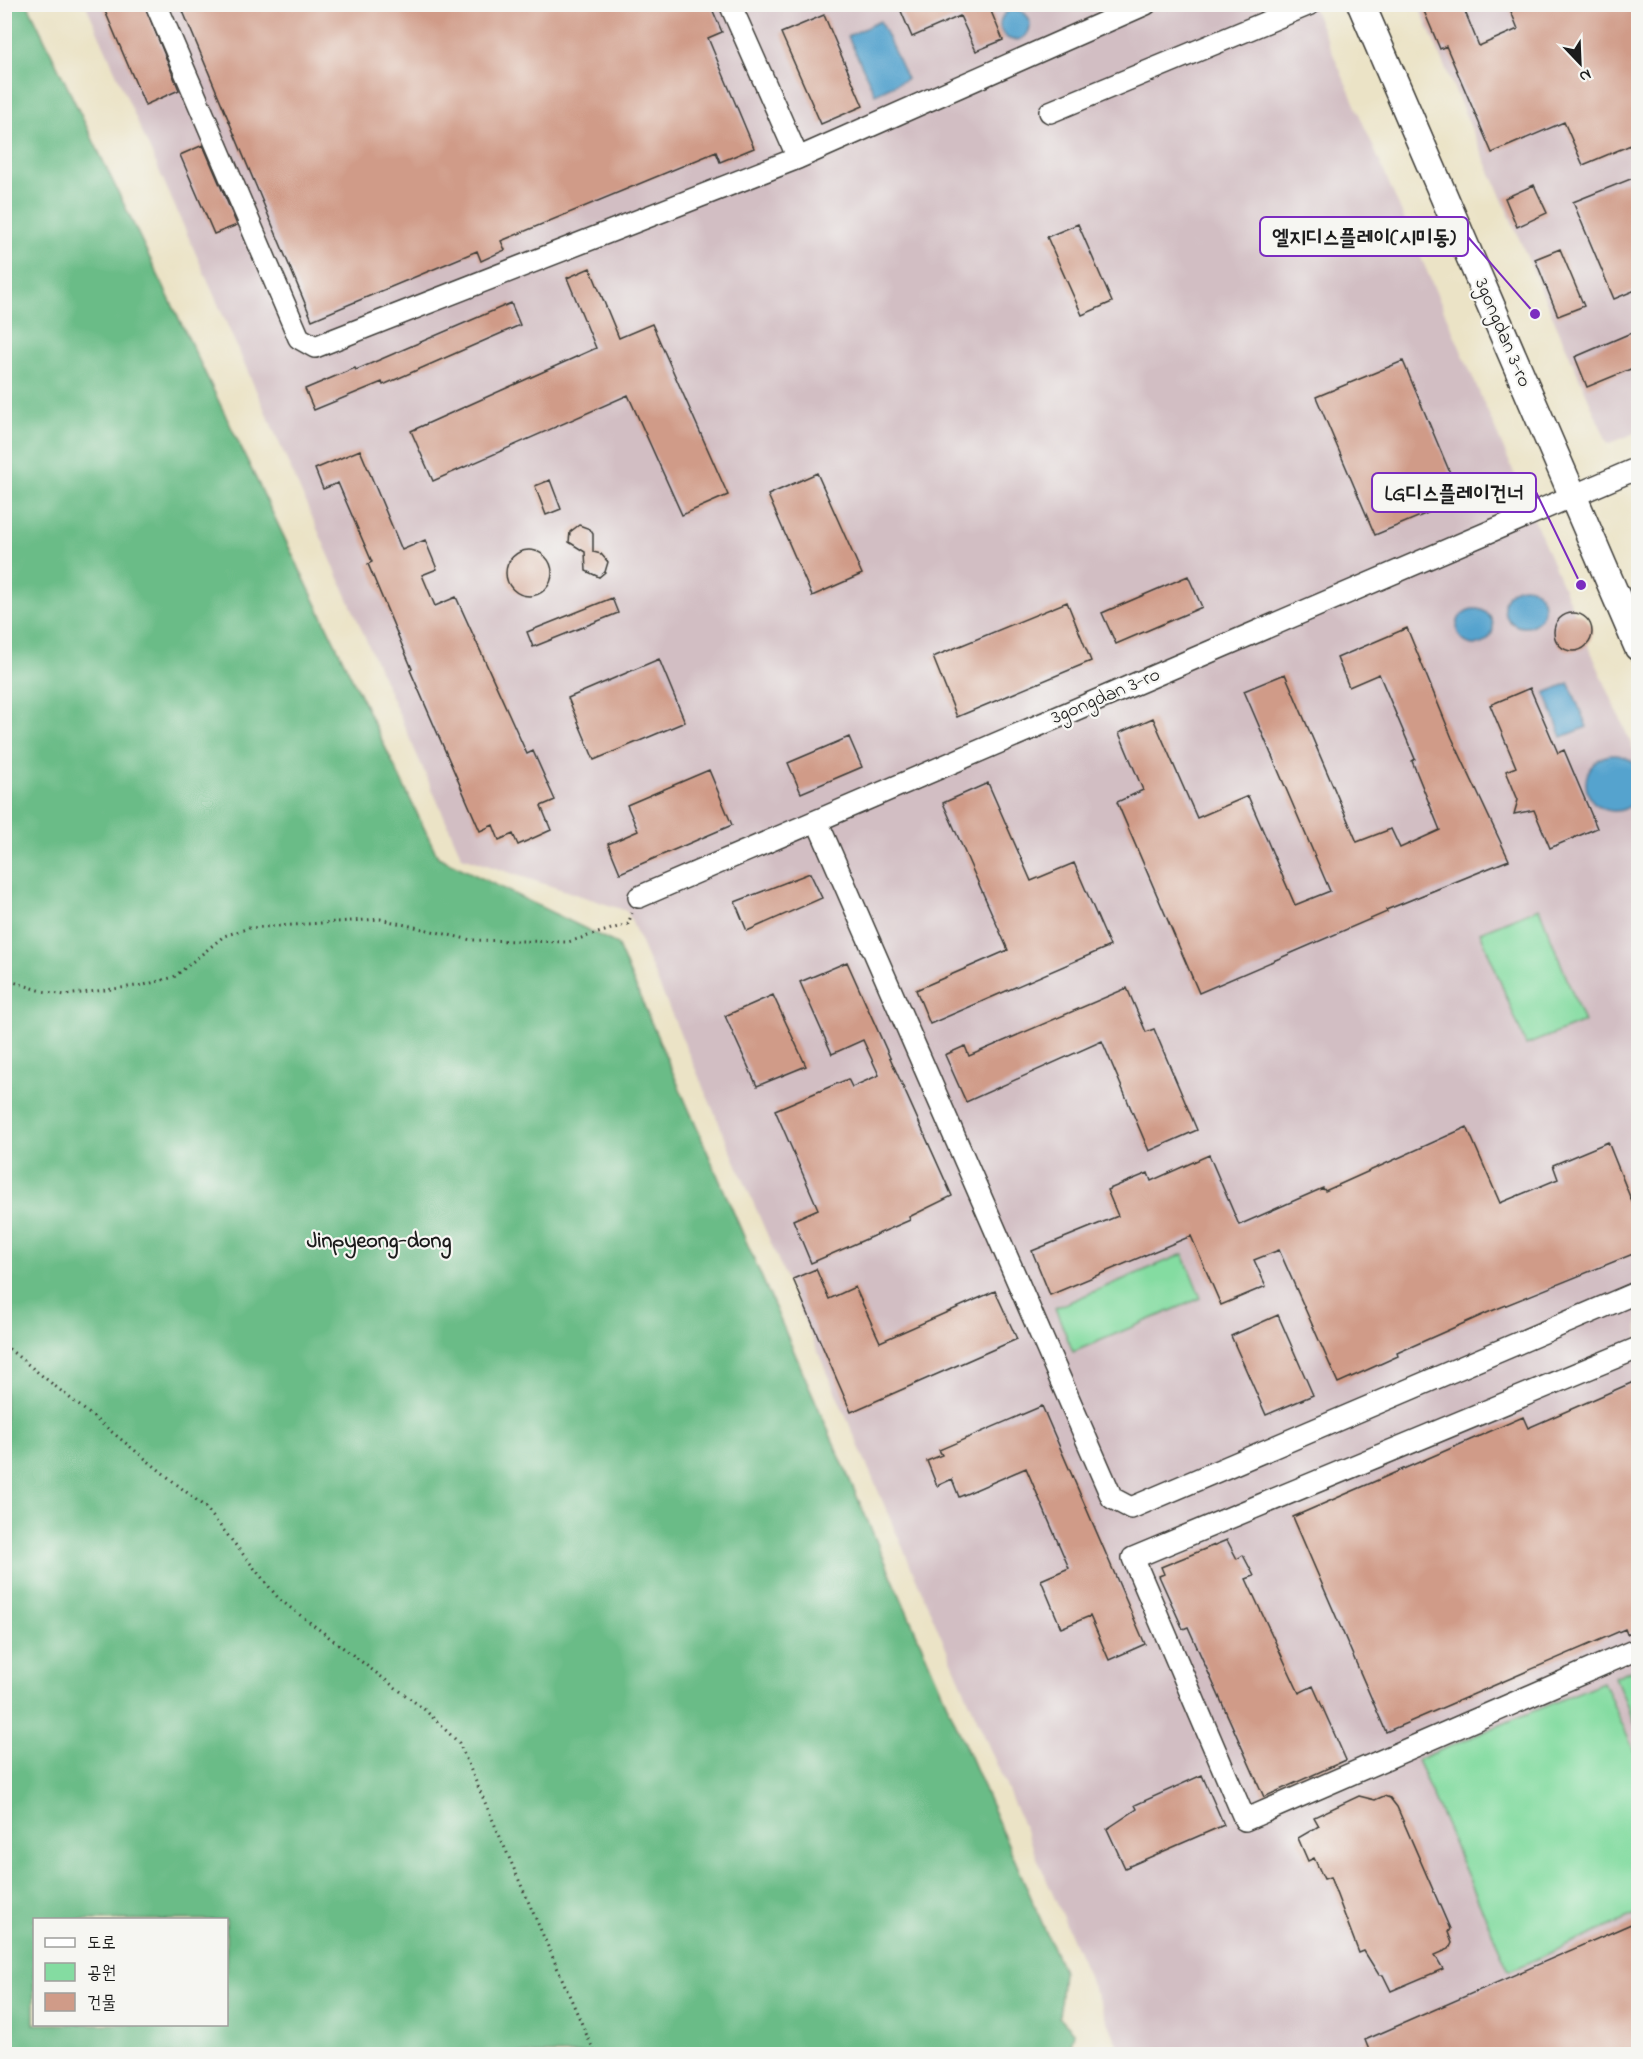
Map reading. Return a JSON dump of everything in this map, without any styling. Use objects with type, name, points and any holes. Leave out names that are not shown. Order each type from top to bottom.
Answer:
[{"type":"main road","name":"3gongdan 3-ro","points":[[1361,4],[1638,647]]},
{"type":"street","points":[[156,4],[299,338],[315,347],[798,158],[1146,4]]},
{"type":"street","points":[[730,4],[798,158]]},
{"type":"street","points":[[1050,112],[1310,4]]},
{"type":"street","points":[[1572,496],[1638,468]]},
{"type":"street","name":"3gongdan 3-ro","points":[[639,897],[1572,496]]},
{"type":"street","points":[[817,821],[1112,1498],[1131,1508],[1638,1292]]},
{"type":"street","points":[[1638,1348],[1133,1558],[1245,1820],[1638,1649]]},
{"type":"path","points":[[4,979],[42,991],[65,994],[144,984],[174,977],[212,945],[234,931],[356,920],[399,922],[471,940],[568,942],[628,924],[639,897]]},
{"type":"path","points":[[4,1345],[205,1507],[279,1599],[425,1710],[459,1743],[595,2055]]},
{"type":"shaded area","points":[[86,5],[1312,5],[1638,760],[1638,2054],[1122,2054],[627,911],[462,857]]},
{"type":"shaded area","points":[[1418,5],[1638,5],[1638,432],[1608,444]]},
{"type":"green space","points":[[4,5],[28,5],[438,857],[617,944],[1063,1971],[1059,2017],[1074,2033],[1070,2049],[1074,2054],[5,2054]]},
{"type":"green space","points":[[1539,908],[1584,1022],[1526,1045],[1480,932]]},
{"type":"green space","points":[[1183,1254],[1201,1298],[1073,1352],[1055,1308]]},
{"type":"green space","points":[[1638,1667],[1638,1731],[1615,1677]]},
{"type":"green space","points":[[1603,1682],[1638,1760],[1638,1914],[1509,1971],[1417,1760]]},
{"type":"water","points":[[1015,10],[1021,11],[1029,19],[1029,31],[1021,39],[1015,40],[1009,39],[1001,31],[1000,25],[1001,19],[1009,11]]},
{"type":"water","points":[[880,21],[907,79],[875,94],[848,36]]},
{"type":"water","points":[[1524,587],[1538,593],[1544,607],[1538,621],[1524,627],[1510,621],[1504,607],[1510,593]]},
{"type":"water","points":[[1475,609],[1488,614],[1493,627],[1488,640],[1475,645],[1462,640],[1457,627],[1462,614]]},
{"type":"water","points":[[1569,683],[1587,727],[1562,737],[1545,693]]},
{"type":"water","points":[[1614,755],[1629,760],[1637,768],[1642,783],[1637,798],[1629,806],[1614,811],[1599,806],[1591,798],[1586,783],[1591,768],[1599,760]]},
{"type":"building","points":[[102,4],[144,4],[179,90],[145,105]]},
{"type":"building","points":[[180,4],[710,4],[722,32],[708,38],[754,148],[720,162],[716,152],[501,241],[505,250],[481,261],[477,251],[312,320]]},
{"type":"building","points":[[898,4],[988,4],[1003,40],[976,51],[960,16],[912,37]]},
{"type":"building","points":[[1421,4],[1462,4],[1479,46],[1518,29],[1508,4],[1638,4],[1638,142],[1583,165],[1564,122],[1492,153],[1446,46],[1440,49]]},
{"type":"building","points":[[824,15],[863,106],[821,124],[781,33]]},
{"type":"building","points":[[203,145],[237,225],[214,234],[180,155]]},
{"type":"building","points":[[1638,176],[1638,289],[1614,299],[1573,202]]},
{"type":"building","points":[[1534,185],[1547,213],[1517,227],[1505,198]]},
{"type":"building","points":[[1078,224],[1112,302],[1082,315],[1047,237]]},
{"type":"building","points":[[1560,249],[1584,306],[1558,316],[1535,259]]},
{"type":"building","points":[[590,268],[619,338],[652,324],[728,495],[682,515],[628,395],[433,481],[411,431],[596,348],[567,278]]},
{"type":"building","points":[[511,303],[520,325],[383,385],[382,382],[314,410],[305,389],[355,368],[356,370]]},
{"type":"building","points":[[1638,330],[1638,366],[1587,387],[1575,357]]},
{"type":"building","points":[[1403,361],[1461,499],[1375,535],[1316,397]]},
{"type":"building","points":[[360,450],[402,550],[425,540],[437,569],[422,575],[435,606],[456,597],[527,754],[533,751],[555,800],[541,806],[551,830],[518,845],[513,834],[499,840],[493,825],[480,831],[410,670],[412,669],[368,564],[372,562],[338,483],[323,489],[315,469]]},
{"type":"building","points":[[817,473],[862,574],[812,596],[768,495]]},
{"type":"building","points":[[550,480],[561,509],[546,515],[535,486]]},
{"type":"building","points":[[579,525],[590,529],[593,534],[593,552],[601,554],[608,562],[605,572],[599,577],[586,571],[585,552],[569,542],[570,532]]},
{"type":"building","points":[[529,550],[545,557],[552,573],[545,589],[529,596],[513,589],[506,573],[513,557]]},
{"type":"building","points":[[1188,576],[1202,607],[1116,644],[1102,613]]},
{"type":"building","points":[[612,598],[618,613],[533,647],[527,632]]},
{"type":"building","points":[[1067,602],[1091,661],[957,717],[933,657]]},
{"type":"building","points":[[1573,613],[1586,619],[1592,632],[1586,645],[1573,651],[1560,645],[1554,632],[1560,619]]},
{"type":"building","points":[[1407,628],[1452,738],[1509,860],[1386,910],[1387,912],[1199,993],[1117,802],[1143,790],[1119,733],[1153,718],[1197,818],[1248,796],[1295,905],[1330,891],[1244,691],[1285,674],[1357,842],[1391,829],[1400,848],[1440,830],[1412,761],[1415,759],[1379,674],[1349,687],[1337,658]]},
{"type":"building","points":[[659,659],[685,722],[594,760],[568,698]]},
{"type":"building","points":[[1530,688],[1558,753],[1564,750],[1597,828],[1550,848],[1534,810],[1514,814],[1518,800],[1506,771],[1516,767],[1490,705]]},
{"type":"building","points":[[849,737],[862,767],[801,793],[788,763]]},
{"type":"building","points":[[709,770],[732,825],[620,873],[608,844],[638,831],[627,805]]},
{"type":"building","points":[[988,783],[1031,881],[1074,863],[1110,946],[930,1024],[916,990],[1008,950],[943,803]]},
{"type":"building","points":[[810,873],[822,898],[747,931],[735,902]]},
{"type":"building","points":[[847,962],[952,1196],[909,1217],[910,1220],[811,1263],[793,1220],[818,1209],[775,1110],[848,1079],[852,1087],[879,1075],[863,1040],[832,1054],[800,982]]},
{"type":"building","points":[[1127,988],[1146,1032],[1154,1029],[1197,1130],[1149,1151],[1102,1041],[966,1102],[945,1055],[965,1046],[969,1056]]},
{"type":"building","points":[[773,995],[806,1066],[757,1086],[725,1016]]},
{"type":"building","points":[[1467,1127],[1500,1203],[1558,1179],[1553,1165],[1608,1142],[1638,1217],[1638,1252],[1489,1312],[1397,1353],[1398,1356],[1338,1383],[1279,1250],[1254,1260],[1266,1286],[1221,1305],[1191,1236],[1050,1295],[1032,1251],[1118,1216],[1107,1190],[1148,1173],[1151,1181],[1209,1155],[1239,1225],[1323,1188],[1325,1191]]},
{"type":"building","points":[[816,1269],[829,1299],[855,1287],[880,1342],[995,1291],[1017,1339],[851,1412],[793,1279]]},
{"type":"building","points":[[1278,1315],[1313,1395],[1266,1415],[1231,1336]]},
{"type":"building","points":[[1638,1380],[1638,1629],[1627,1634],[1625,1629],[1386,1732],[1293,1517],[1523,1417],[1528,1428]]},
{"type":"building","points":[[1042,1406],[1145,1644],[1109,1660],[1090,1616],[1061,1628],[1041,1580],[1069,1568],[1026,1468],[959,1497],[952,1479],[937,1486],[927,1461],[942,1455],[939,1450]]},
{"type":"building","points":[[1227,1540],[1237,1559],[1243,1555],[1254,1576],[1246,1579],[1299,1693],[1313,1686],[1346,1760],[1264,1797],[1188,1627],[1183,1629],[1159,1576],[1164,1574],[1161,1567]]},
{"type":"building","points":[[1202,1775],[1224,1825],[1125,1868],[1107,1829],[1137,1809],[1135,1805]]},
{"type":"building","points":[[1359,1796],[1375,1800],[1384,1796],[1390,1798],[1397,1807],[1450,1929],[1448,1932],[1452,1943],[1449,1949],[1435,1955],[1443,1969],[1391,1991],[1383,1975],[1379,1975],[1364,1951],[1359,1953],[1330,1877],[1324,1879],[1314,1858],[1308,1861],[1298,1838],[1319,1826],[1314,1817]]},
{"type":"building","points":[[1638,1921],[1638,2055],[1371,2055],[1365,2040]]},
{"type":"place","name":"엘지디스플레이(시미동)","points":[[1535,314]]},
{"type":"place","name":"LG디스플레이건너","points":[[1581,585]]},
{"type":"district","name":"Jinpyeong-dong","points":[[379,1242]]}]
